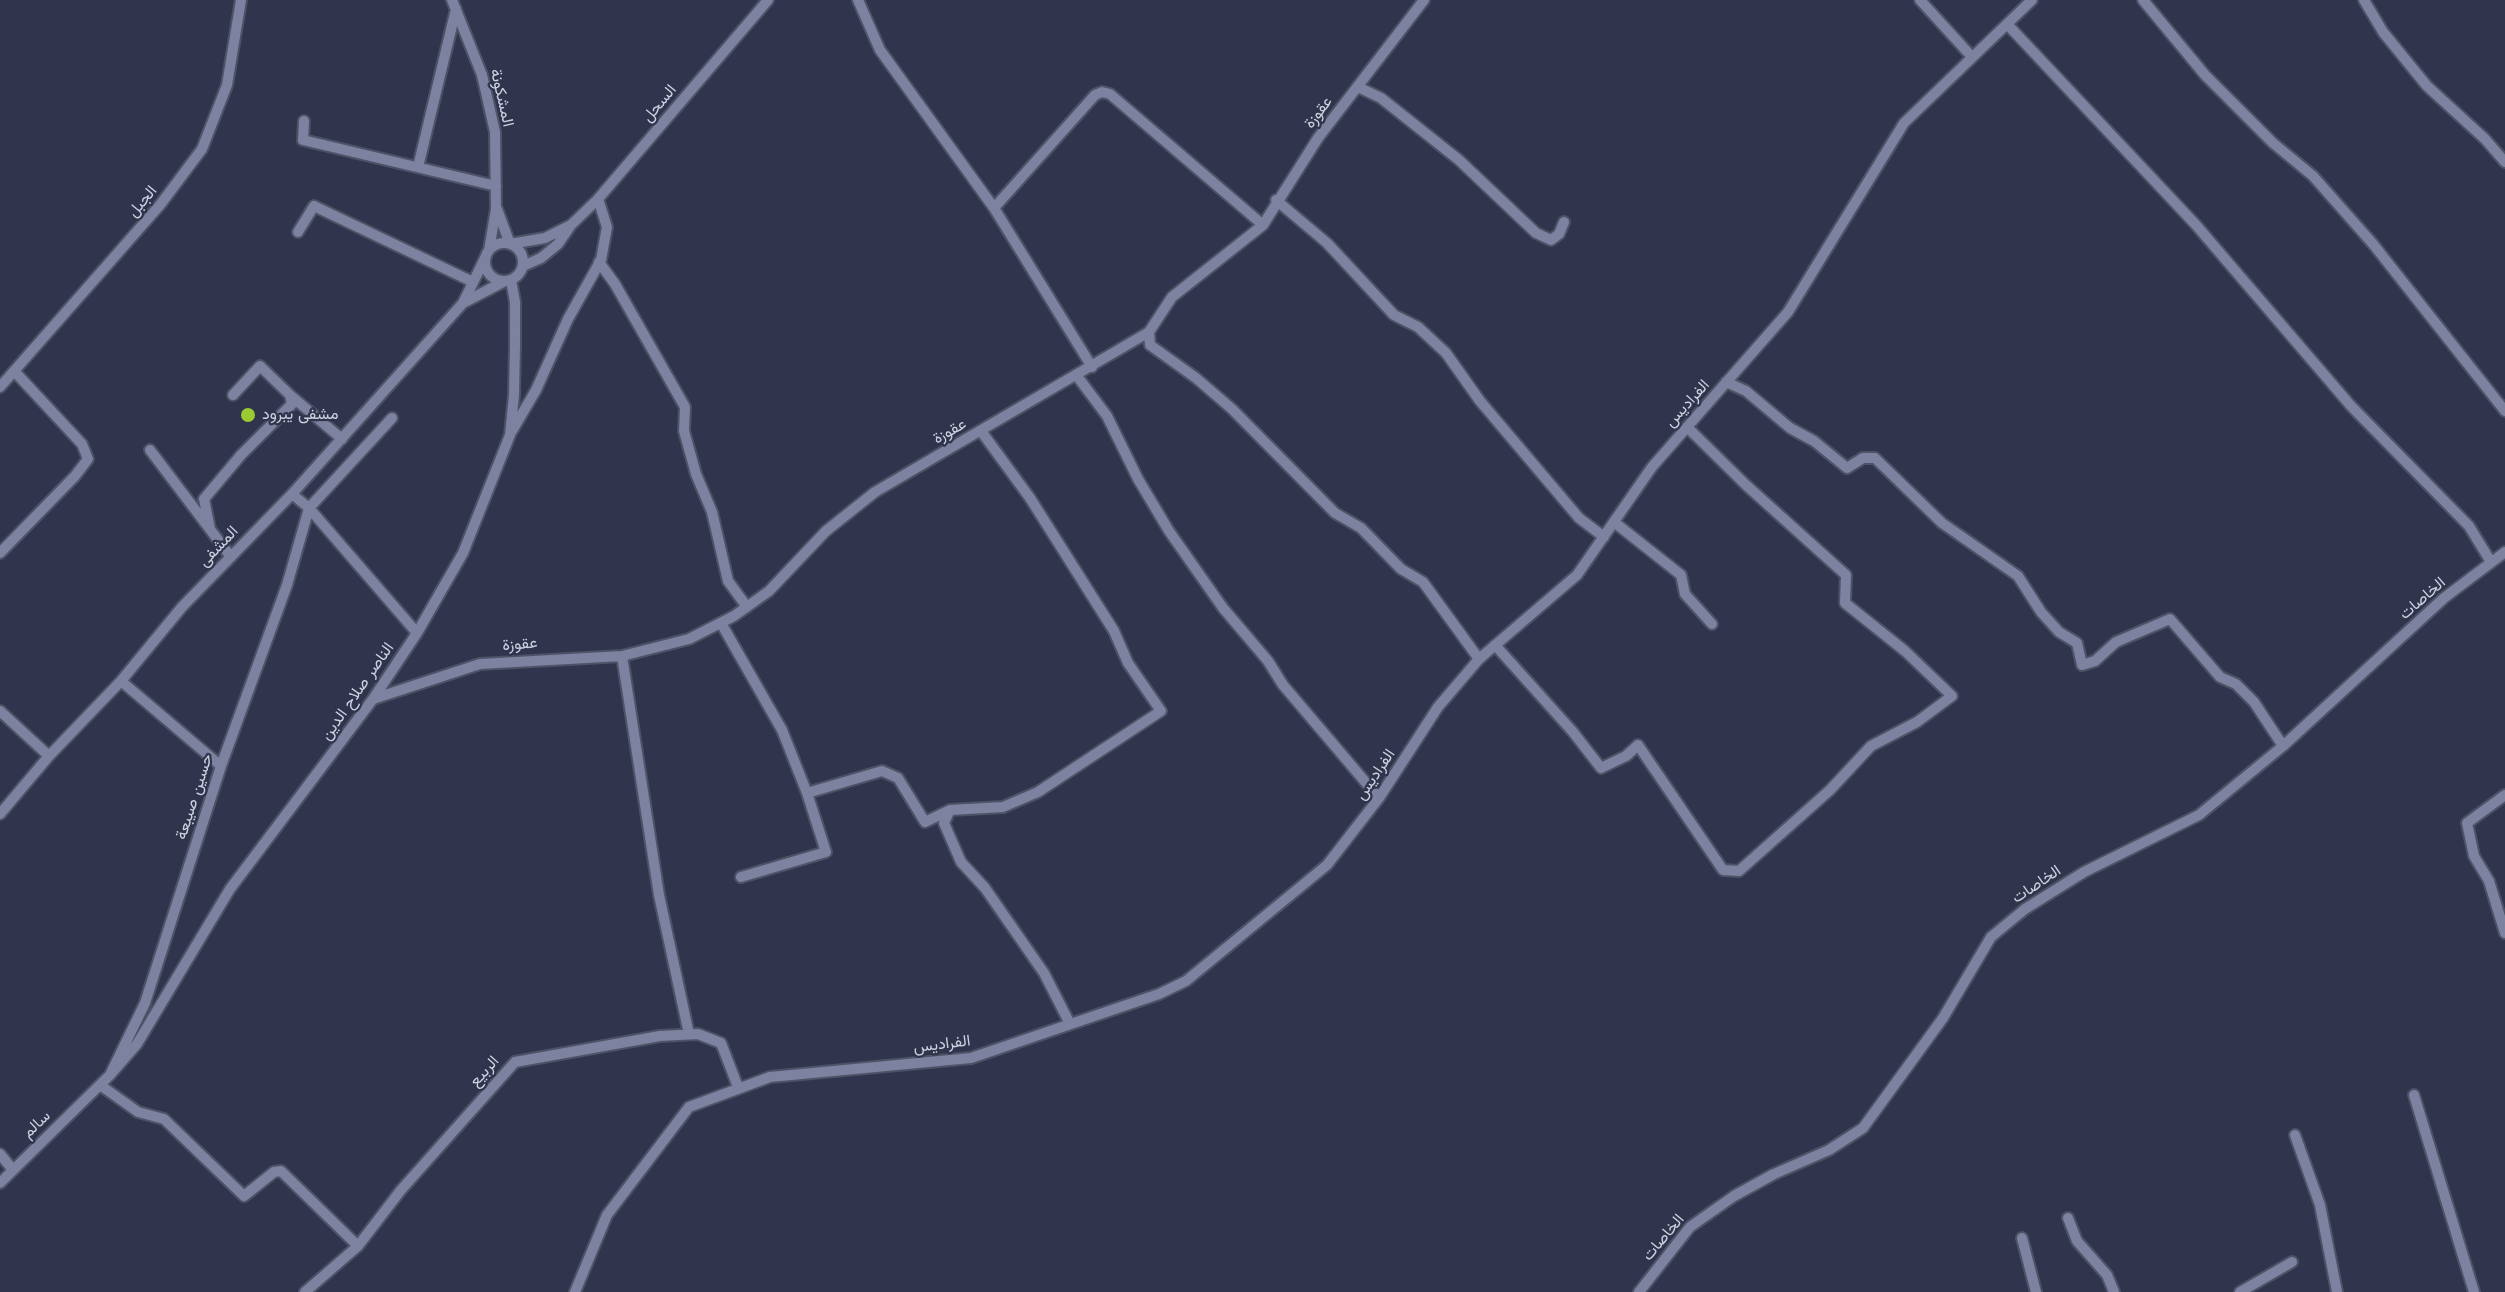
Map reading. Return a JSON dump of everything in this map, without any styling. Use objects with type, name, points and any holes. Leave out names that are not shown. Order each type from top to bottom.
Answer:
[{"type":"street","name":"الجبل","points":[[0,387],[160,205],[202,149],[227,85],[241,0]]},
{"type":"street","name":"السحل","points":[[571,225],[598,199],[768,0]]},
{"type":"street","points":[[858,0],[880,50],[994,208],[1092,367]]},
{"type":"street","name":"عقوزة","points":[[374,699],[480,664],[622,656],[689,639],[747,607],[769,591],[826,531],[875,492],[1149,332],[1172,297],[1263,225],[1276,200],[1424,0]]},
{"type":"street","points":[[1920,0],[1972,57]]},
{"type":"street","name":"الفراديس","points":[[575,1292],[607,1215],[689,1107],[770,1077],[971,1058],[1159,994],[1186,981],[1327,865],[1379,798],[1438,707],[1479,659],[1578,575],[1652,467],[1788,312],[1904,123],[2032,0]]},
{"type":"street","points":[[2143,0],[2205,75],[2273,143],[2313,176],[2373,244],[2505,411]]},
{"type":"street","points":[[2364,0],[2383,32],[2427,86],[2485,139],[2505,162]]},
{"type":"street","points":[[418,167],[454,4]]},
{"type":"street","name":"المشكونة","points":[[454,4],[482,75],[495,132],[496,208]]},
{"type":"street","points":[[2007,24],[2196,225],[2351,406],[2469,526],[2491,562]]},
{"type":"street","points":[[1358,87],[1381,98],[1459,160],[1536,233],[1551,240],[1559,234],[1564,222]]},
{"type":"street","points":[[994,208],[1095,95],[1101,92],[1110,94],[1263,225]]},
{"type":"street","points":[[304,121],[303,140],[496,186]]},
{"type":"street","points":[[510,435],[537,390],[568,319],[599,262],[607,226],[598,199]]},
{"type":"street","points":[[1276,200],[1327,243],[1394,315],[1418,327],[1446,353],[1480,401],[1579,518],[1604,537]]},
{"type":"street","points":[[298,232],[315,206],[383,241],[473,282]]},
{"type":"street","points":[[496,208],[510,244],[522,254],[523,266]]},
{"type":"street","points":[[496,208],[485,265],[489,274],[508,280]]},
{"type":"street","points":[[463,303],[488,253],[496,244],[545,238],[571,225]]},
{"type":"street","points":[[463,303],[508,280],[523,266],[541,258],[558,244],[571,225]]},
{"type":"street","points":[[599,262],[615,284],[685,408],[684,431],[696,474],[712,512],[728,581],[747,607]]},
{"type":"street","name":"الناصر صلاح الدين","points":[[110,1076],[137,1044],[230,889],[374,699],[417,633],[463,553],[510,435],[514,395],[515,303],[508,280]]},
{"type":"street","name":"المشفى","points":[[0,814],[50,756],[121,681],[182,607],[342,440],[463,303]]},
{"type":"street","points":[[1149,332],[1150,345],[1196,378],[1232,409],[1335,513],[1361,528],[1401,569],[1423,582],[1479,659]]},
{"type":"street","points":[[233,395],[261,366],[290,395],[342,440]]},
{"type":"street","points":[[0,553],[75,476],[88,459],[82,444],[15,372]]},
{"type":"street","points":[[1077,376],[1107,417],[1138,479],[1169,531],[1222,608],[1268,661],[1283,685],[1379,798]]},
{"type":"street","points":[[1726,382],[1746,391],[1790,428],[1814,441],[1847,468],[1863,458],[1875,459],[1942,523],[2018,576],[2041,612],[2059,632],[2077,643],[2082,665],[2096,661],[2116,642],[2170,619],[2220,677],[2236,684],[2254,702],[2283,746]]},
{"type":"street","points":[[210,529],[204,500],[241,455],[292,404],[290,395]]},
{"type":"street","points":[[309,508],[392,418]]},
{"type":"street","points":[[1495,645],[1573,732],[1601,768],[1626,756],[1638,745],[1723,870],[1738,871],[1830,790],[1871,746],[1917,722],[1952,696],[1905,651],[1845,603],[1846,575],[1746,485],[1687,427]]},
{"type":"street","points":[[807,793],[882,771],[898,778],[925,822],[951,810],[1003,807],[1038,792],[1161,711],[1128,663],[1114,630],[1030,498],[981,431]]},
{"type":"street","points":[[150,450],[231,557]]},
{"type":"street","points":[[292,494],[309,508],[417,633]]},
{"type":"street","name":"حسين صيبعة","points":[[98,1087],[110,1076],[145,1003],[221,766],[287,585],[309,508]]},
{"type":"street","points":[[1614,522],[1681,575],[1685,594],[1712,624]]},
{"type":"street","name":"الخاصات","points":[[1640,1292],[1690,1227],[1734,1196],[1774,1174],[1829,1150],[1863,1128],[1943,1018],[1991,938],[2025,909],[2084,872],[2199,815],[2283,746],[2444,598],[2505,552]]},
{"type":"street","points":[[721,623],[782,730],[807,793],[826,852],[741,877]]},
{"type":"street","points":[[622,656],[655,876],[689,1034]]},
{"type":"street","points":[[121,681],[221,766]]},
{"type":"street","points":[[0,711],[50,756]]},
{"type":"street","points":[[2505,795],[2467,823],[2474,856],[2490,881],[2505,933]]},
{"type":"street","points":[[951,810],[944,823],[961,862],[985,888],[1044,973],[1070,1024]]},
{"type":"street","name":"الربيع","points":[[305,1292],[358,1246],[401,1190],[515,1062],[660,1036],[698,1034],[721,1043],[738,1087]]},
{"type":"street","points":[[98,1087],[138,1112],[164,1119],[244,1196],[274,1172],[281,1171],[358,1246]]},
{"type":"street","name":"سالم","points":[[0,1183],[98,1087]]},
{"type":"street","points":[[2414,1095],[2474,1292]]},
{"type":"street","points":[[2295,1135],[2320,1205],[2337,1292]]},
{"type":"street","points":[[0,1154],[13,1170]]},
{"type":"street","points":[[2068,1218],[2077,1241],[2107,1275],[2114,1292]]},
{"type":"street","points":[[2022,1238],[2036,1292]]},
{"type":"street","points":[[2240,1292],[2292,1262]]},
{"type":"place","name":"مشفى يبرود","points":[[248,415]]}]
